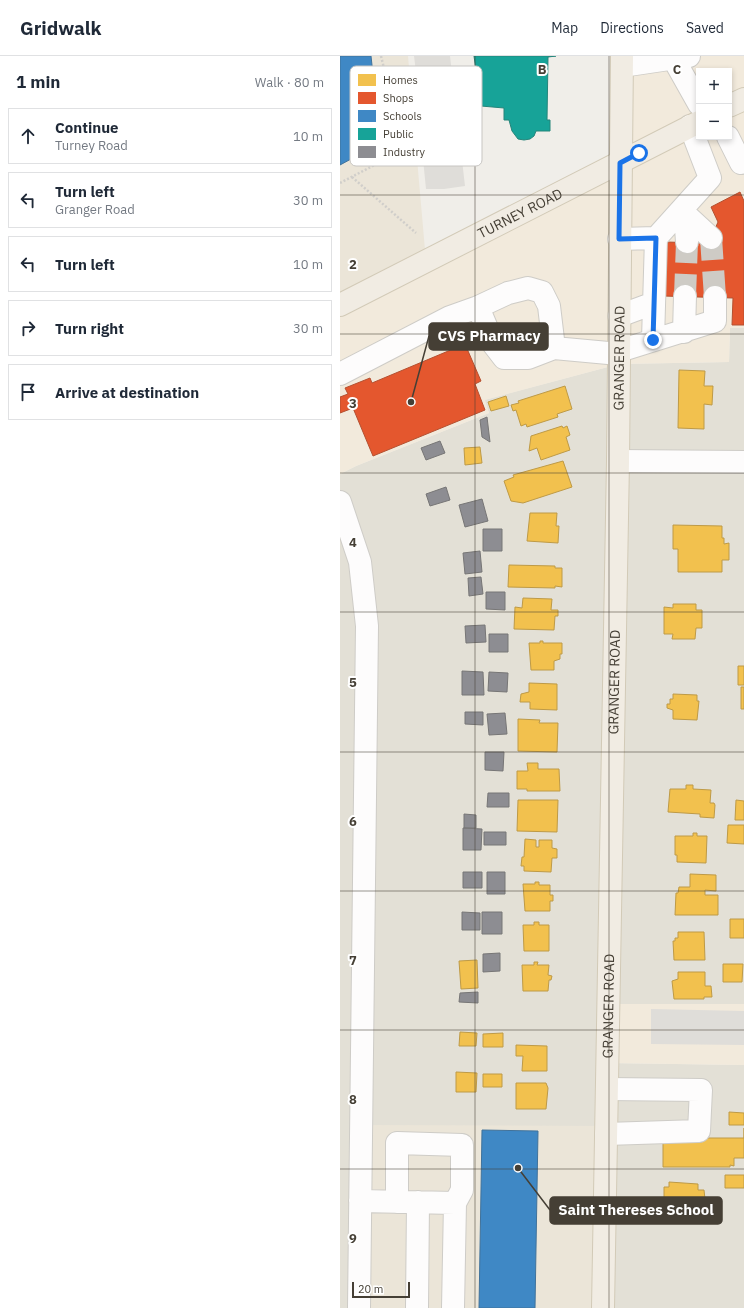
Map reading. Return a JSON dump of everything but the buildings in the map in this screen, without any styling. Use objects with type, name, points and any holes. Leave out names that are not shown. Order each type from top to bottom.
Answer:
[{"type":"main road","name":"GRANGER ROAD","points":[[603,1308],[618,461],[619,239],[622,61]]},
{"type":"main road","points":[[732,105],[744,99]]},
{"type":"main road","name":"TURNEY ROAD","points":[[340,305],[695,124]]},
{"type":"street","points":[[622,61],[678,57],[696,97]]},
{"type":"street","points":[[653,340],[656,238],[683,211],[710,178],[695,124]]},
{"type":"street","points":[[730,140],[741,163],[744,161]]},
{"type":"street","points":[[683,211],[711,238]]},
{"type":"street","points":[[683,211],[686,242]]},
{"type":"street","points":[[619,239],[656,238]]},
{"type":"street","points":[[340,374],[450,317],[508,293],[528,288],[542,292],[549,306],[554,348]]},
{"type":"street","points":[[684,332],[685,296]]},
{"type":"street","points":[[478,306],[494,345],[504,358],[528,358],[554,348],[619,353],[653,340],[684,332],[715,321],[715,297]]},
{"type":"street","points":[[619,316],[654,303]]},
{"type":"street","points":[[618,461],[744,462]]},
{"type":"street","points":[[340,502],[360,562],[367,626],[359,1308]]},
{"type":"street","points":[[606,1134],[699,1131],[701,1090],[607,1089]]},
{"type":"street","points":[[417,1308],[407,1202],[397,1143],[462,1145],[462,1190],[455,1203],[453,1308]]},
{"type":"street","points":[[360,1201],[455,1203]]},
{"type":"path","points":[[381,56],[383,66]]},
{"type":"path","points":[[340,183],[373,166]]},
{"type":"path","points":[[352,177],[416,232]]},
{"type":"shaded area","points":[[340,56],[408,56],[409,66],[350,66],[350,166],[418,166],[426,261],[340,305]]},
{"type":"shaded area","points":[[414,56],[450,56],[451,66],[415,66]]},
{"type":"shaded area","points":[[622,56],[744,56],[744,328],[730,328],[729,362],[619,364],[485,400],[489,413],[356,466],[340,474],[340,305],[620,163]]},
{"type":"shaded area","points":[[424,166],[463,166],[465,186],[444,189],[426,189]]},
{"type":"shaded area","points":[[730,328],[744,328],[744,1004],[608,1004],[607,1063],[744,1065],[744,1308],[340,1308],[340,474],[356,466],[489,413],[484,400],[619,364],[729,362]]},
{"type":"shaded area","points":[[608,1004],[744,1004],[744,1065],[607,1063]]},
{"type":"shaded area","points":[[651,1009],[744,1011],[744,1045],[651,1044]]},
{"type":"shaded area","points":[[361,1125],[606,1126],[603,1308],[359,1308]]},
{"type":"tunnel","points":[[711,238],[715,297]]},
{"type":"tunnel","points":[[685,296],[687,242]]},
{"type":"place","name":"CVS Pharmacy","points":[[411,402]]},
{"type":"place","name":"Saint Thereses School","points":[[518,1168]]},
{"type":"route","points":[[639,153],[620,163],[619,239],[656,238],[653,340]]}]
